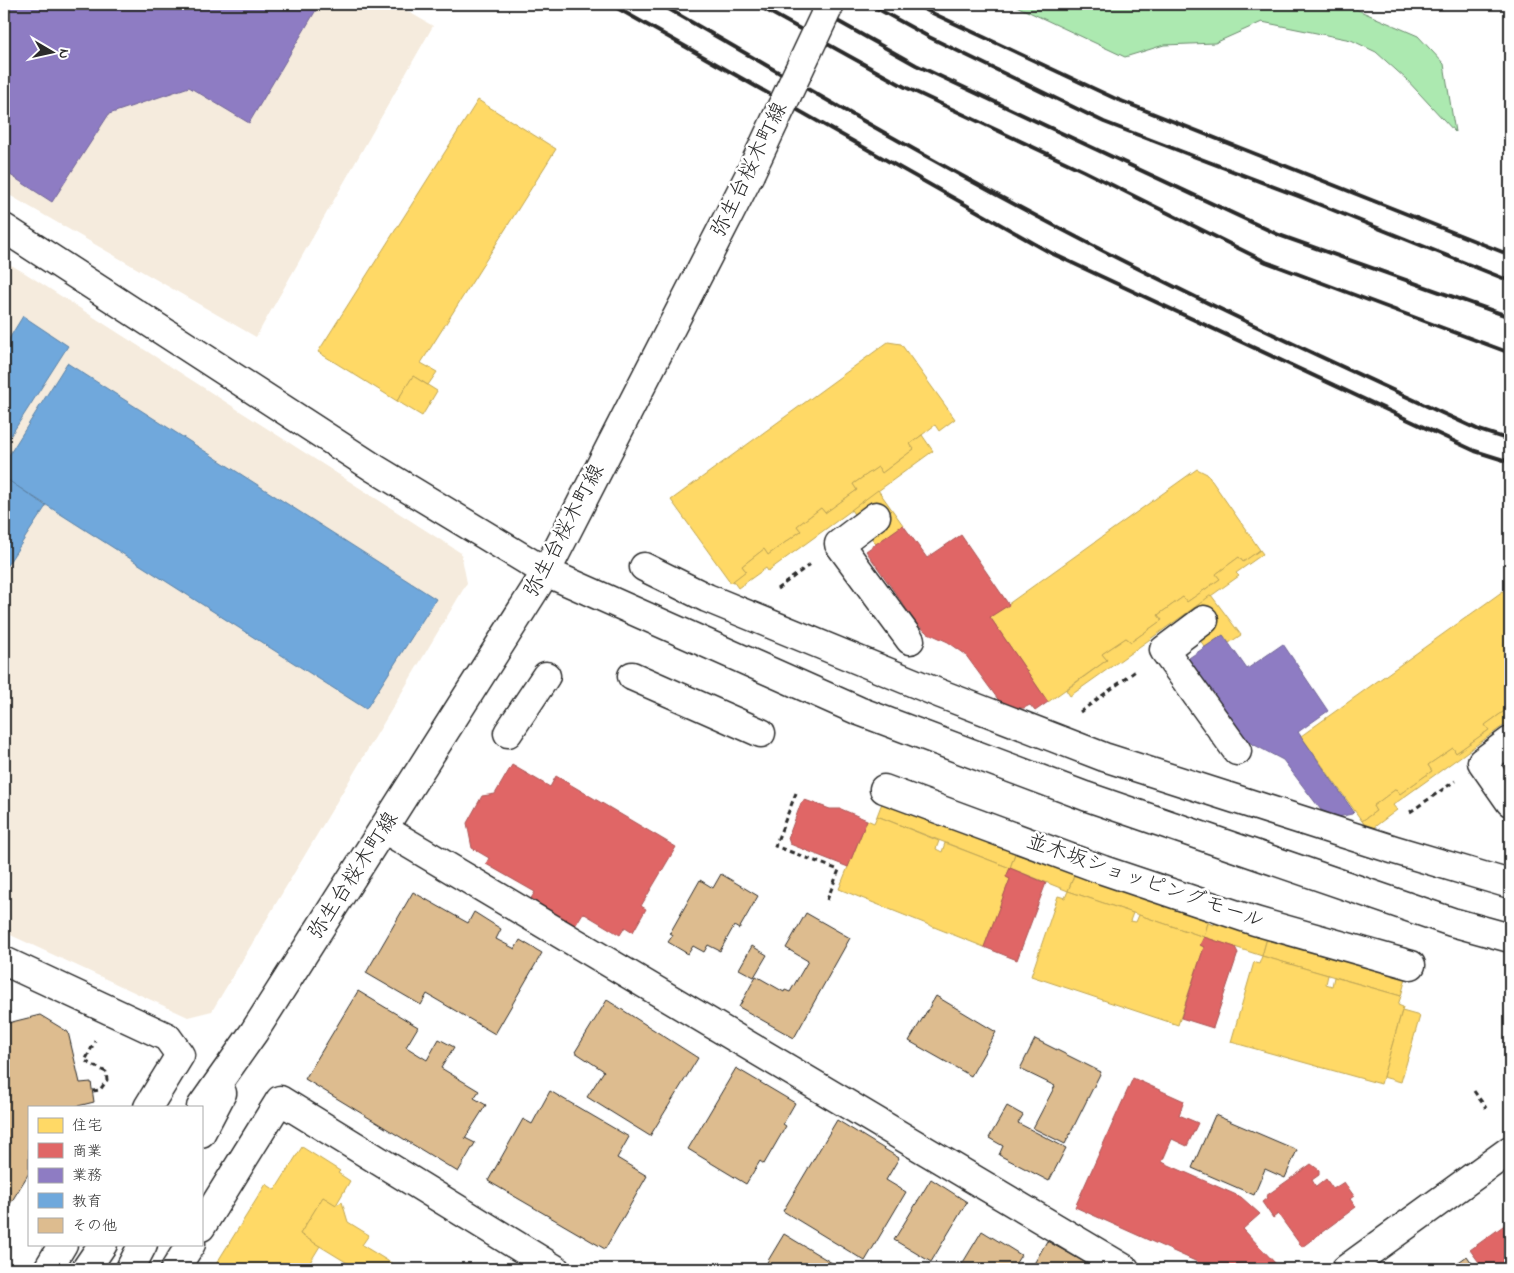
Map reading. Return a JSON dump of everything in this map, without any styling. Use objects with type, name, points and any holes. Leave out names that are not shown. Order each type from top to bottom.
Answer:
[{"type":"street","name":"弥生台桜木町線","points":[[202,1106],[254,1032],[546,572],[750,174],[830,4]]},
{"type":"street","points":[[4,228],[374,468],[546,572],[859,710],[1076,793],[1443,919],[1510,938]]},
{"type":"street","points":[[876,516],[839,544],[910,640]]},
{"type":"street","points":[[644,567],[733,609],[941,694],[1104,757],[1386,847],[1510,884]]},
{"type":"street","points":[[1204,620],[1164,650],[1237,751]]},
{"type":"street","points":[[508,733],[546,676]]},
{"type":"street","points":[[632,676],[761,733]]},
{"type":"street","points":[[1510,741],[1482,762],[1510,802]]},
{"type":"street","name":"並木坂ショッピングモール","points":[[884,789],[1103,870],[1255,921],[1411,964]]},
{"type":"street","points":[[384,829],[1125,1269]]},
{"type":"street","points":[[4,961],[167,1037],[180,1055],[149,1106]]},
{"type":"street","name":"弥生台桜木町線","points":[[202,1131],[254,1032]]},
{"type":"street","points":[[202,1225],[280,1100],[556,1269]]},
{"type":"street","points":[[1346,1269],[1510,1150]]},
{"type":"street","points":[[48,1269],[62,1246]]},
{"type":"street","points":[[130,1269],[142,1246]]},
{"type":"street","points":[[175,1269],[190,1246]]},
{"type":"path","points":[[776,590],[839,544]]},
{"type":"path","points":[[1080,712],[1164,650]]},
{"type":"path","points":[[1410,812],[1482,762]]},
{"type":"path","points":[[796,793],[775,846],[839,870],[827,900]]},
{"type":"path","points":[[93,1091],[100,1090],[107,1080],[106,1072],[85,1061],[96,1040]]},
{"type":"path","points":[[1474,1091],[1486,1108]]},
{"type":"shaded area","points":[[4,4],[395,4],[433,26],[256,337],[4,192]]},
{"type":"shaded area","points":[[4,261],[461,553],[467,583],[212,1011],[188,1017],[4,932]]},
{"type":"green space","points":[[1012,4],[1344,4],[1418,36],[1444,64],[1455,132],[1406,79],[1376,52],[1351,40],[1262,22],[1215,43],[1164,45],[1125,57]]},
{"type":"building: 住宅","points":[[478,100],[556,149],[421,363],[437,372],[428,385],[413,376],[397,401],[318,352]]},
{"type":"building: 住宅","points":[[888,342],[901,344],[955,419],[939,431],[935,425],[910,444],[914,449],[882,473],[878,467],[853,484],[857,490],[825,513],[821,508],[797,526],[801,531],[768,555],[764,549],[742,566],[746,571],[731,583],[671,500]]},
{"type":"building: 住宅","points":[[413,376],[437,391],[422,416],[397,401]]},
{"type":"building: 住宅","points":[[922,435],[933,451],[768,571],[766,568],[738,588],[733,581],[746,571],[742,566],[764,549],[768,555],[801,531],[797,526],[821,508],[825,513],[857,490],[853,484],[878,467],[882,473],[914,449],[910,444]]},
{"type":"building: 住宅","points":[[1197,469],[1207,474],[1260,550],[1243,562],[1239,557],[1216,574],[1220,579],[1187,602],[1183,597],[1158,615],[1162,620],[1131,642],[1126,638],[1102,654],[1107,660],[1048,702],[990,617]]},
{"type":"building: 住宅","points":[[878,490],[903,525],[876,544],[851,510]]},
{"type":"building: 住宅","points":[[1260,550],[1263,554],[1236,573],[1239,576],[1070,696],[1066,690],[1107,660],[1102,654],[1126,638],[1131,642],[1162,620],[1158,615],[1183,597],[1187,602],[1220,579],[1216,574],[1239,557],[1243,562]]},
{"type":"building: 住宅","points":[[1510,586],[1510,707],[1485,725],[1489,730],[1456,753],[1453,748],[1428,765],[1432,771],[1400,794],[1396,789],[1373,806],[1376,811],[1362,821],[1301,736]]},
{"type":"building: 住宅","points":[[1211,595],[1241,635],[1229,643],[1223,635],[1205,647],[1182,617]]},
{"type":"building: 住宅","points":[[1510,707],[1510,721],[1393,805],[1397,810],[1369,831],[1362,821],[1376,811],[1373,806],[1396,789],[1400,794],[1432,771],[1428,765],[1453,748],[1456,753],[1489,730],[1485,725]]},
{"type":"building: 住宅","points":[[885,795],[1017,848],[1010,868],[877,816]]},
{"type":"building: 住宅","points":[[877,816],[939,841],[936,849],[942,852],[945,843],[1010,868],[1006,877],[1010,879],[984,947],[839,889],[867,820],[874,823]]},
{"type":"building: 住宅","points":[[1024,850],[1076,871],[1068,891],[1010,868],[1015,854],[1022,856]]},
{"type":"building: 住宅","points":[[1076,871],[1210,916],[1204,937],[1068,891]]},
{"type":"building: 住宅","points":[[1068,891],[1133,913],[1130,921],[1136,922],[1139,915],[1204,937],[1200,945],[1204,947],[1178,1025],[1031,976],[1058,896],[1065,898]]},
{"type":"building: 住宅","points":[[1215,922],[1267,938],[1262,956],[1204,937],[1208,923],[1214,925]]},
{"type":"building: 住宅","points":[[1267,938],[1407,974],[1401,996],[1262,956]]},
{"type":"building: 住宅","points":[[1262,956],[1328,975],[1326,984],[1332,986],[1334,977],[1401,996],[1398,1005],[1403,1007],[1381,1084],[1231,1042],[1254,962],[1259,964]]},
{"type":"building: 住宅","points":[[1402,1011],[1420,1016],[1401,1082],[1383,1077]]},
{"type":"building: 住宅","points":[[302,1147],[340,1171],[338,1173],[350,1181],[336,1205],[323,1197],[300,1234],[320,1246],[306,1269],[213,1269],[266,1184],[275,1190]]},
{"type":"building: 住宅","points":[[323,1197],[336,1205],[342,1202],[348,1222],[369,1235],[362,1245],[401,1269],[346,1269],[349,1264],[300,1234]]},
{"type":"building: 商業","points":[[903,525],[927,558],[961,535],[1009,605],[990,617],[1048,702],[1035,711],[1030,705],[1024,708],[1012,708],[1000,702],[965,654],[948,642],[926,632],[917,624],[866,551]]},
{"type":"building: 商業","points":[[512,765],[550,787],[556,776],[676,847],[641,906],[646,909],[633,932],[625,927],[620,935],[583,913],[575,926],[530,900],[535,892],[486,864],[489,858],[472,848],[467,823],[482,796],[495,794]]},
{"type":"building: 商業","points":[[805,800],[830,809],[841,809],[867,820],[848,867],[790,844],[788,838],[801,803]]},
{"type":"building: 商業","points":[[1010,868],[1046,883],[1017,960],[984,947],[1010,879],[1006,877]]},
{"type":"building: 商業","points":[[1204,937],[1235,947],[1238,953],[1213,1028],[1181,1018],[1204,947],[1200,945]]},
{"type":"building: 商業","points":[[1133,1078],[1184,1101],[1179,1115],[1198,1123],[1187,1146],[1172,1139],[1162,1162],[1241,1197],[1260,1214],[1243,1229],[1276,1264],[1269,1269],[1213,1269],[1075,1207]]},
{"type":"building: 商業","points":[[1311,1164],[1319,1170],[1319,1175],[1312,1180],[1316,1187],[1326,1179],[1333,1189],[1344,1182],[1354,1196],[1350,1199],[1356,1207],[1302,1247],[1278,1214],[1273,1218],[1262,1202],[1267,1198],[1266,1196]]},
{"type":"building: 商業","points":[[1510,1221],[1510,1269],[1484,1269],[1470,1250]]},
{"type":"building: 業務","points":[[11,4],[319,5],[249,123],[189,87],[109,114],[52,202],[4,171],[4,15]]},
{"type":"building: 業務","points":[[1223,635],[1247,669],[1283,644],[1328,711],[1298,732],[1354,812],[1352,814],[1338,817],[1321,810],[1283,760],[1245,740],[1186,660]]},
{"type":"building: 教育","points":[[23,316],[68,346],[4,446],[4,347]]},
{"type":"building: 教育","points":[[67,363],[436,599],[366,709],[4,478],[4,463]]},
{"type":"building: 教育","points":[[8,480],[46,506],[4,570],[4,486]]},
{"type":"building: その他","points":[[721,874],[758,896],[739,929],[734,926],[720,951],[708,945],[704,952],[693,946],[688,954],[668,942],[673,935],[670,933],[700,880],[713,888]]},
{"type":"building: その他","points":[[413,892],[468,923],[474,912],[501,929],[496,939],[515,949],[520,940],[542,953],[495,1034],[427,994],[421,1005],[366,973]]},
{"type":"building: その他","points":[[806,913],[850,938],[794,1038],[739,1007],[756,976],[784,992],[785,990],[790,992],[808,961],[786,948]]},
{"type":"building: その他","points":[[752,946],[767,955],[754,977],[739,969]]},
{"type":"building: その他","points":[[358,991],[418,1027],[406,1047],[427,1060],[439,1039],[454,1047],[441,1068],[479,1091],[474,1098],[486,1105],[465,1138],[475,1143],[458,1172],[305,1079]]},
{"type":"building: その他","points":[[936,996],[996,1032],[971,1076],[909,1041]]},
{"type":"building: その他","points":[[607,1000],[698,1058],[650,1136],[587,1097],[604,1071],[575,1052]]},
{"type":"building: その他","points":[[40,1015],[68,1032],[80,1083],[91,1082],[94,1102],[78,1106],[28,1106],[28,1175],[4,1214],[4,1024]]},
{"type":"building: その他","points":[[1035,1039],[1101,1072],[1065,1144],[1033,1128],[1055,1086],[1020,1069]]},
{"type":"building: その他","points":[[736,1068],[795,1103],[783,1124],[786,1126],[764,1164],[760,1161],[746,1184],[688,1149]]},
{"type":"building: その他","points":[[550,1091],[629,1137],[617,1158],[647,1176],[605,1249],[488,1181],[523,1119],[532,1124]]},
{"type":"building: その他","points":[[1007,1106],[1023,1115],[1018,1123],[1066,1148],[1049,1181],[999,1155],[1003,1146],[989,1138]]},
{"type":"building: その他","points":[[1215,1115],[1297,1150],[1285,1178],[1265,1169],[1254,1195],[1192,1168]]},
{"type":"building: その他","points":[[837,1120],[899,1158],[886,1180],[906,1192],[865,1261],[783,1211]]},
{"type":"building: その他","points":[[931,1179],[967,1202],[931,1262],[894,1240]]},
{"type":"building: その他","points":[[982,1231],[1021,1255],[1012,1269],[959,1269]]},
{"type":"building: その他","points":[[784,1234],[842,1269],[763,1269]]},
{"type":"building: その他","points":[[1047,1241],[1097,1269],[1031,1269]]},
{"type":"building: その他","points":[[1467,1256],[1476,1269],[1449,1269]]},
{"type":"railway","points":[[610,4],[1051,253],[1475,451],[1510,462]]},
{"type":"railway","points":[[660,4],[909,147],[1113,256],[1373,381],[1479,430],[1510,440]]},
{"type":"railway","points":[[755,4],[905,87],[1084,171],[1266,262],[1510,353]]},
{"type":"railway","points":[[807,4],[916,65],[1279,235],[1510,317]]},
{"type":"railway","points":[[869,4],[929,37],[1104,122],[1298,196],[1510,281]]},
{"type":"railway","points":[[913,4],[1114,98],[1510,255]]}]
